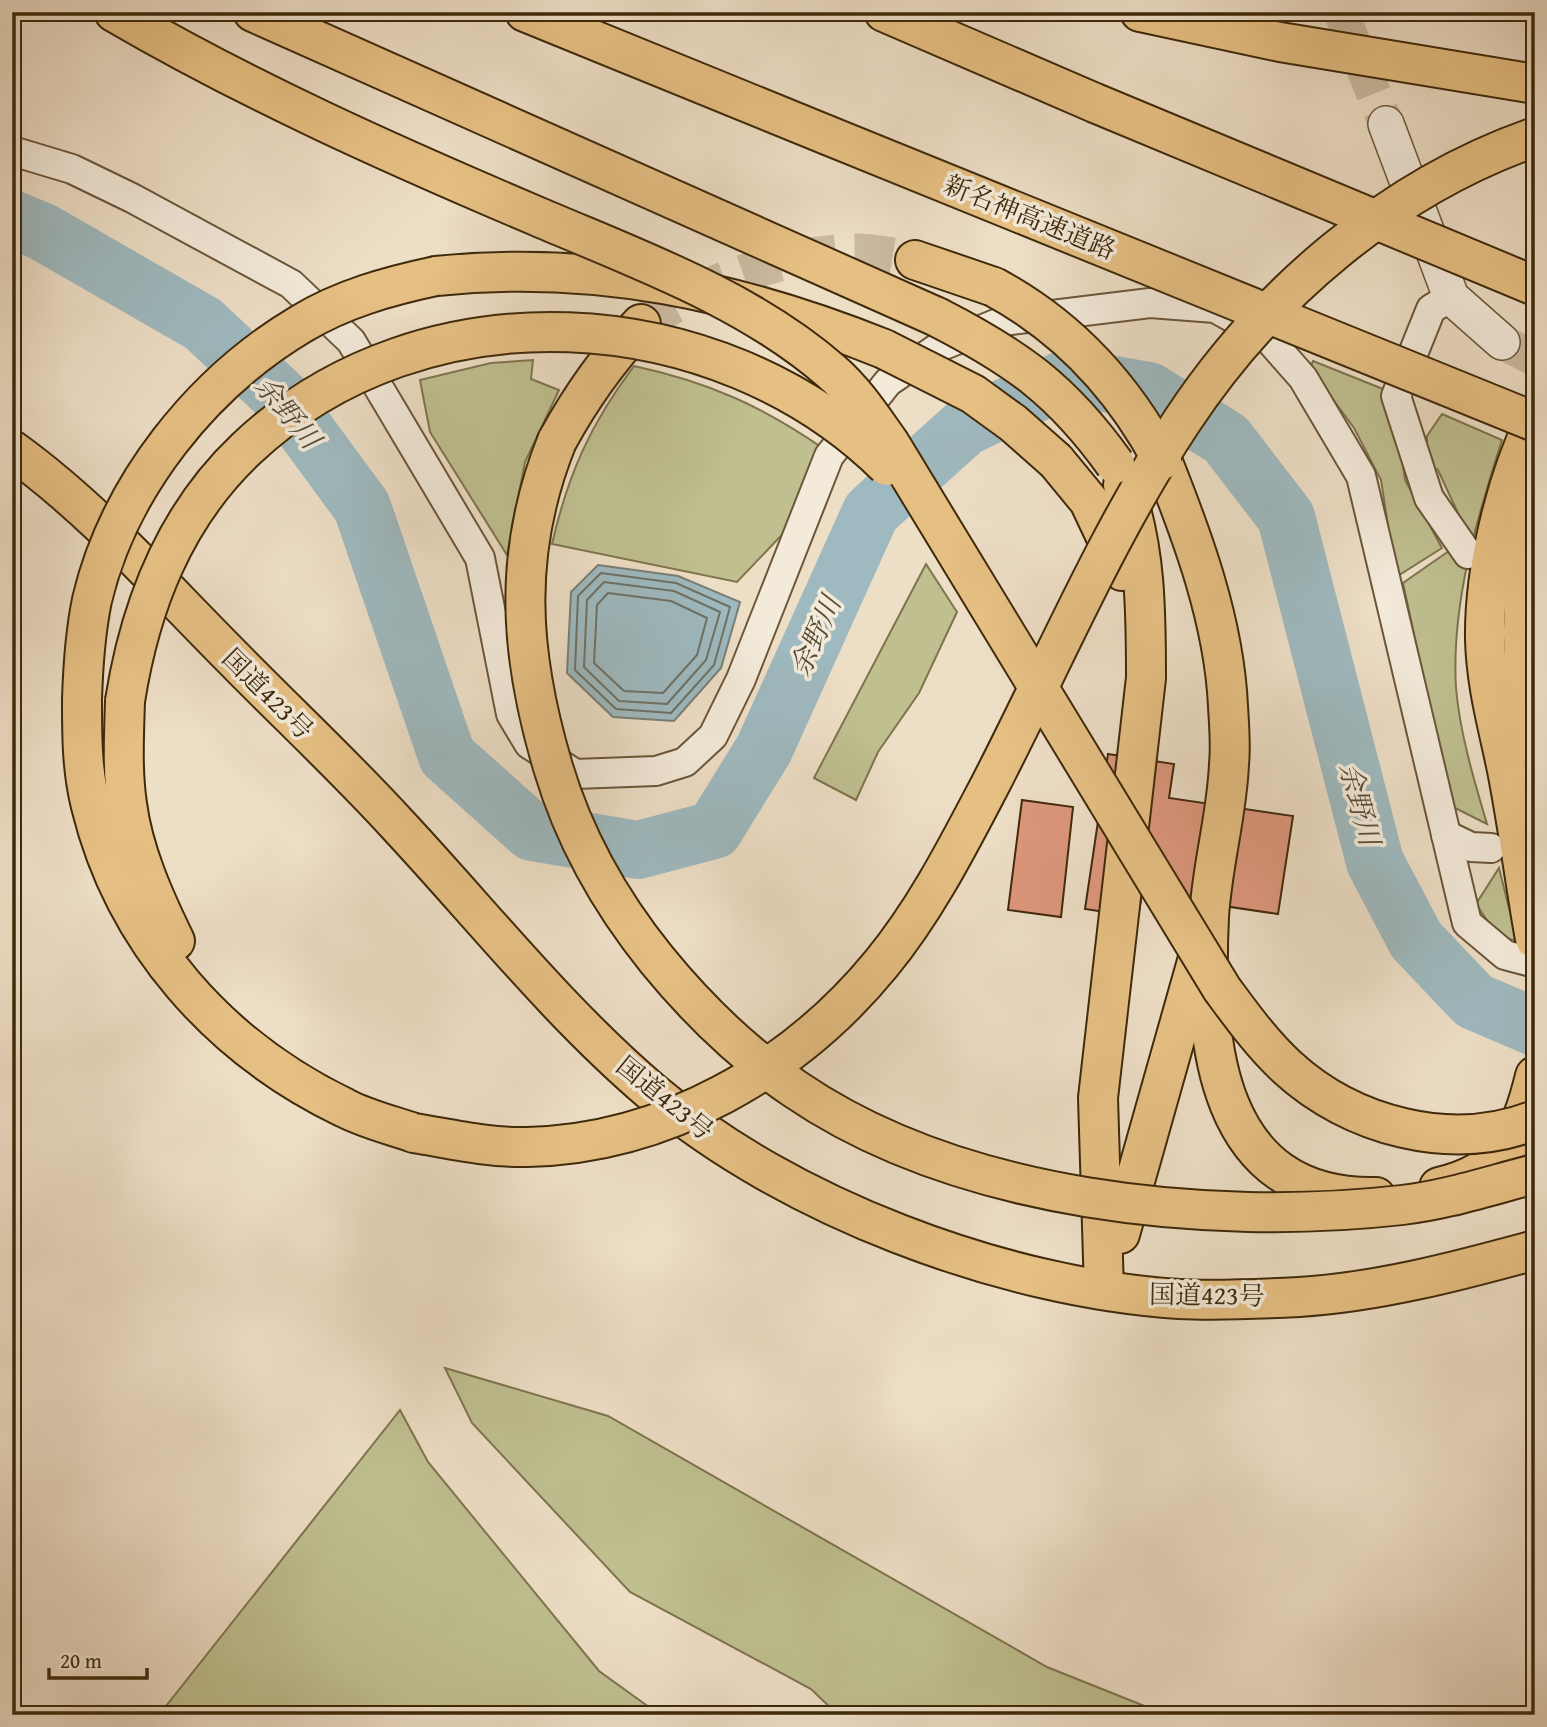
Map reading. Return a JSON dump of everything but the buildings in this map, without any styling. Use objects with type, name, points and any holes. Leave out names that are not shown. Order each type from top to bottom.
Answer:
[{"type":"highway","points":[[114,12],[387,153],[685,282],[793,341],[832,372],[860,400],[1214,977],[1251,1028],[1286,1067],[1321,1094],[1352,1111],[1403,1129],[1444,1134],[1489,1132],[1533,1098]]},
{"type":"highway","points":[[253,12],[937,317],[1024,366],[1085,422],[1115,464],[1136,520],[1146,623],[1146,678],[1098,1098],[1104,1290]]},
{"type":"highway","name":"新名神高速道路","points":[[525,12],[1535,422]]},
{"type":"highway","points":[[884,12],[1535,286]]},
{"type":"highway","points":[[1140,12],[1280,42],[1535,84]]},
{"type":"highway","points":[[1146,678],[1139,624],[1115,553],[1089,501],[1056,461],[1013,423],[973,394],[884,349],[809,319],[732,297],[622,276],[541,270],[436,276],[389,286],[303,323],[263,349],[221,384],[188,419],[157,459],[131,502],[109,551],[93,598],[86,635],[82,700],[83,755],[90,803],[103,848],[122,894],[147,939],[185,989],[234,1038],[290,1079],[347,1109],[414,1133],[524,1147],[581,1143],[633,1132],[719,1097],[803,1043],[843,1006],[883,962],[922,906],[970,823],[1087,585],[1140,488],[1184,418],[1223,366],[1277,304],[1337,250],[1394,207],[1449,174],[1535,137]]},
{"type":"highway","points":[[915,260],[994,287],[1024,303],[1062,332],[1091,360],[1144,425],[1163,460],[1192,537],[1208,592],[1228,702],[1230,765],[1209,916],[1104,1290]]},
{"type":"highway","points":[[641,324],[608,358],[578,401],[557,441],[540,484],[529,529],[525,580],[532,677],[542,729],[560,792],[581,841],[636,934],[681,989],[732,1041],[796,1090],[864,1128],[929,1156],[1046,1189],[1166,1208],[1325,1211],[1405,1205],[1535,1174]]},
{"type":"highway","points":[[290,1079],[242,1035],[212,1000],[181,954],[157,904],[139,855],[127,804],[123,755],[125,701],[134,645],[151,593],[174,542],[208,492],[244,450],[284,416],[330,386],[385,361],[440,344],[504,334],[572,331],[625,336],[677,346],[739,367],[808,403],[866,445],[926,505]]},
{"type":"highway","points":[[1535,422],[1510,485],[1498,534],[1485,637],[1489,690],[1521,757],[1535,833]]},
{"type":"highway","name":"国道423号","points":[[12,450],[75,501],[394,820],[570,1014],[654,1094],[743,1157],[831,1205],[967,1257],[1104,1290],[1180,1299],[1303,1297],[1428,1279],[1535,1250]]},
{"type":"highway","points":[[1535,516],[1525,569],[1521,757],[1535,939]]},
{"type":"highway","points":[[1209,916],[1210,1021],[1215,1060],[1226,1103],[1250,1143],[1264,1159],[1293,1179],[1320,1191],[1354,1198],[1386,1197],[1455,1184],[1479,1173],[1500,1157],[1518,1132],[1533,1098]]},
{"type":"street","points":[[1386,124],[1451,298],[1502,342]]},
{"type":"street","points":[[12,151],[72,169],[291,284],[351,341],[480,558],[511,714],[529,744],[575,774],[656,771],[685,762],[713,736],[741,678],[830,456],[888,382],[939,347],[1003,321],[1150,303],[1215,308],[1266,336],[1303,378],[1361,476],[1467,923],[1505,955],[1535,963]]},
{"type":"street","points":[[1451,298],[1431,309],[1396,396],[1429,498],[1468,554]]},
{"type":"street","points":[[1446,835],[1471,847],[1492,848]]},
{"type":"green space","points":[[533,360],[531,379],[559,390],[525,462],[507,555],[430,432],[420,380],[491,363]]},
{"type":"green space","points":[[1313,361],[1393,393],[1405,480],[1442,548],[1396,577],[1381,480],[1354,428],[1310,368]]},
{"type":"green space","points":[[634,366],[687,380],[735,398],[781,421],[827,451],[798,518],[737,582],[552,544],[558,519],[583,450],[605,408]]},
{"type":"green space","points":[[1442,414],[1502,440],[1468,562],[1456,656],[1456,688],[1461,722],[1487,824],[1451,806],[1403,583],[1469,537],[1438,470],[1427,464],[1427,436]]},
{"type":"green space","points":[[926,564],[957,612],[919,693],[878,752],[856,800],[814,778]]},
{"type":"green space","points":[[1499,868],[1517,940],[1498,933],[1476,904]]},
{"type":"green space","points":[[445,1368],[608,1416],[1047,1667],[1167,1715],[838,1715],[811,1689],[630,1592],[472,1423]]},
{"type":"green space","points":[[400,1410],[428,1462],[599,1671],[660,1715],[159,1715]]},
{"type":"water","points":[[598,565],[678,576],[740,602],[721,668],[674,721],[613,717],[567,673],[571,592]]},
{"type":"waterway","name":"余野川","points":[[12,219],[43,232],[203,324],[282,398],[362,507],[447,756],[532,832],[638,850],[714,830],[764,749],[871,512],[965,427],[1069,377],[1149,391],[1226,439],[1286,517],[1375,862],[1416,940],[1474,1001],[1535,1027]]},
{"type":"tunnel","points":[[1341,12],[1386,124]]},
{"type":"tunnel","points":[[641,324],[714,285],[791,260],[854,253],[915,260]]},
{"type":"tunnel","points":[[1502,342],[1535,359]]}]
